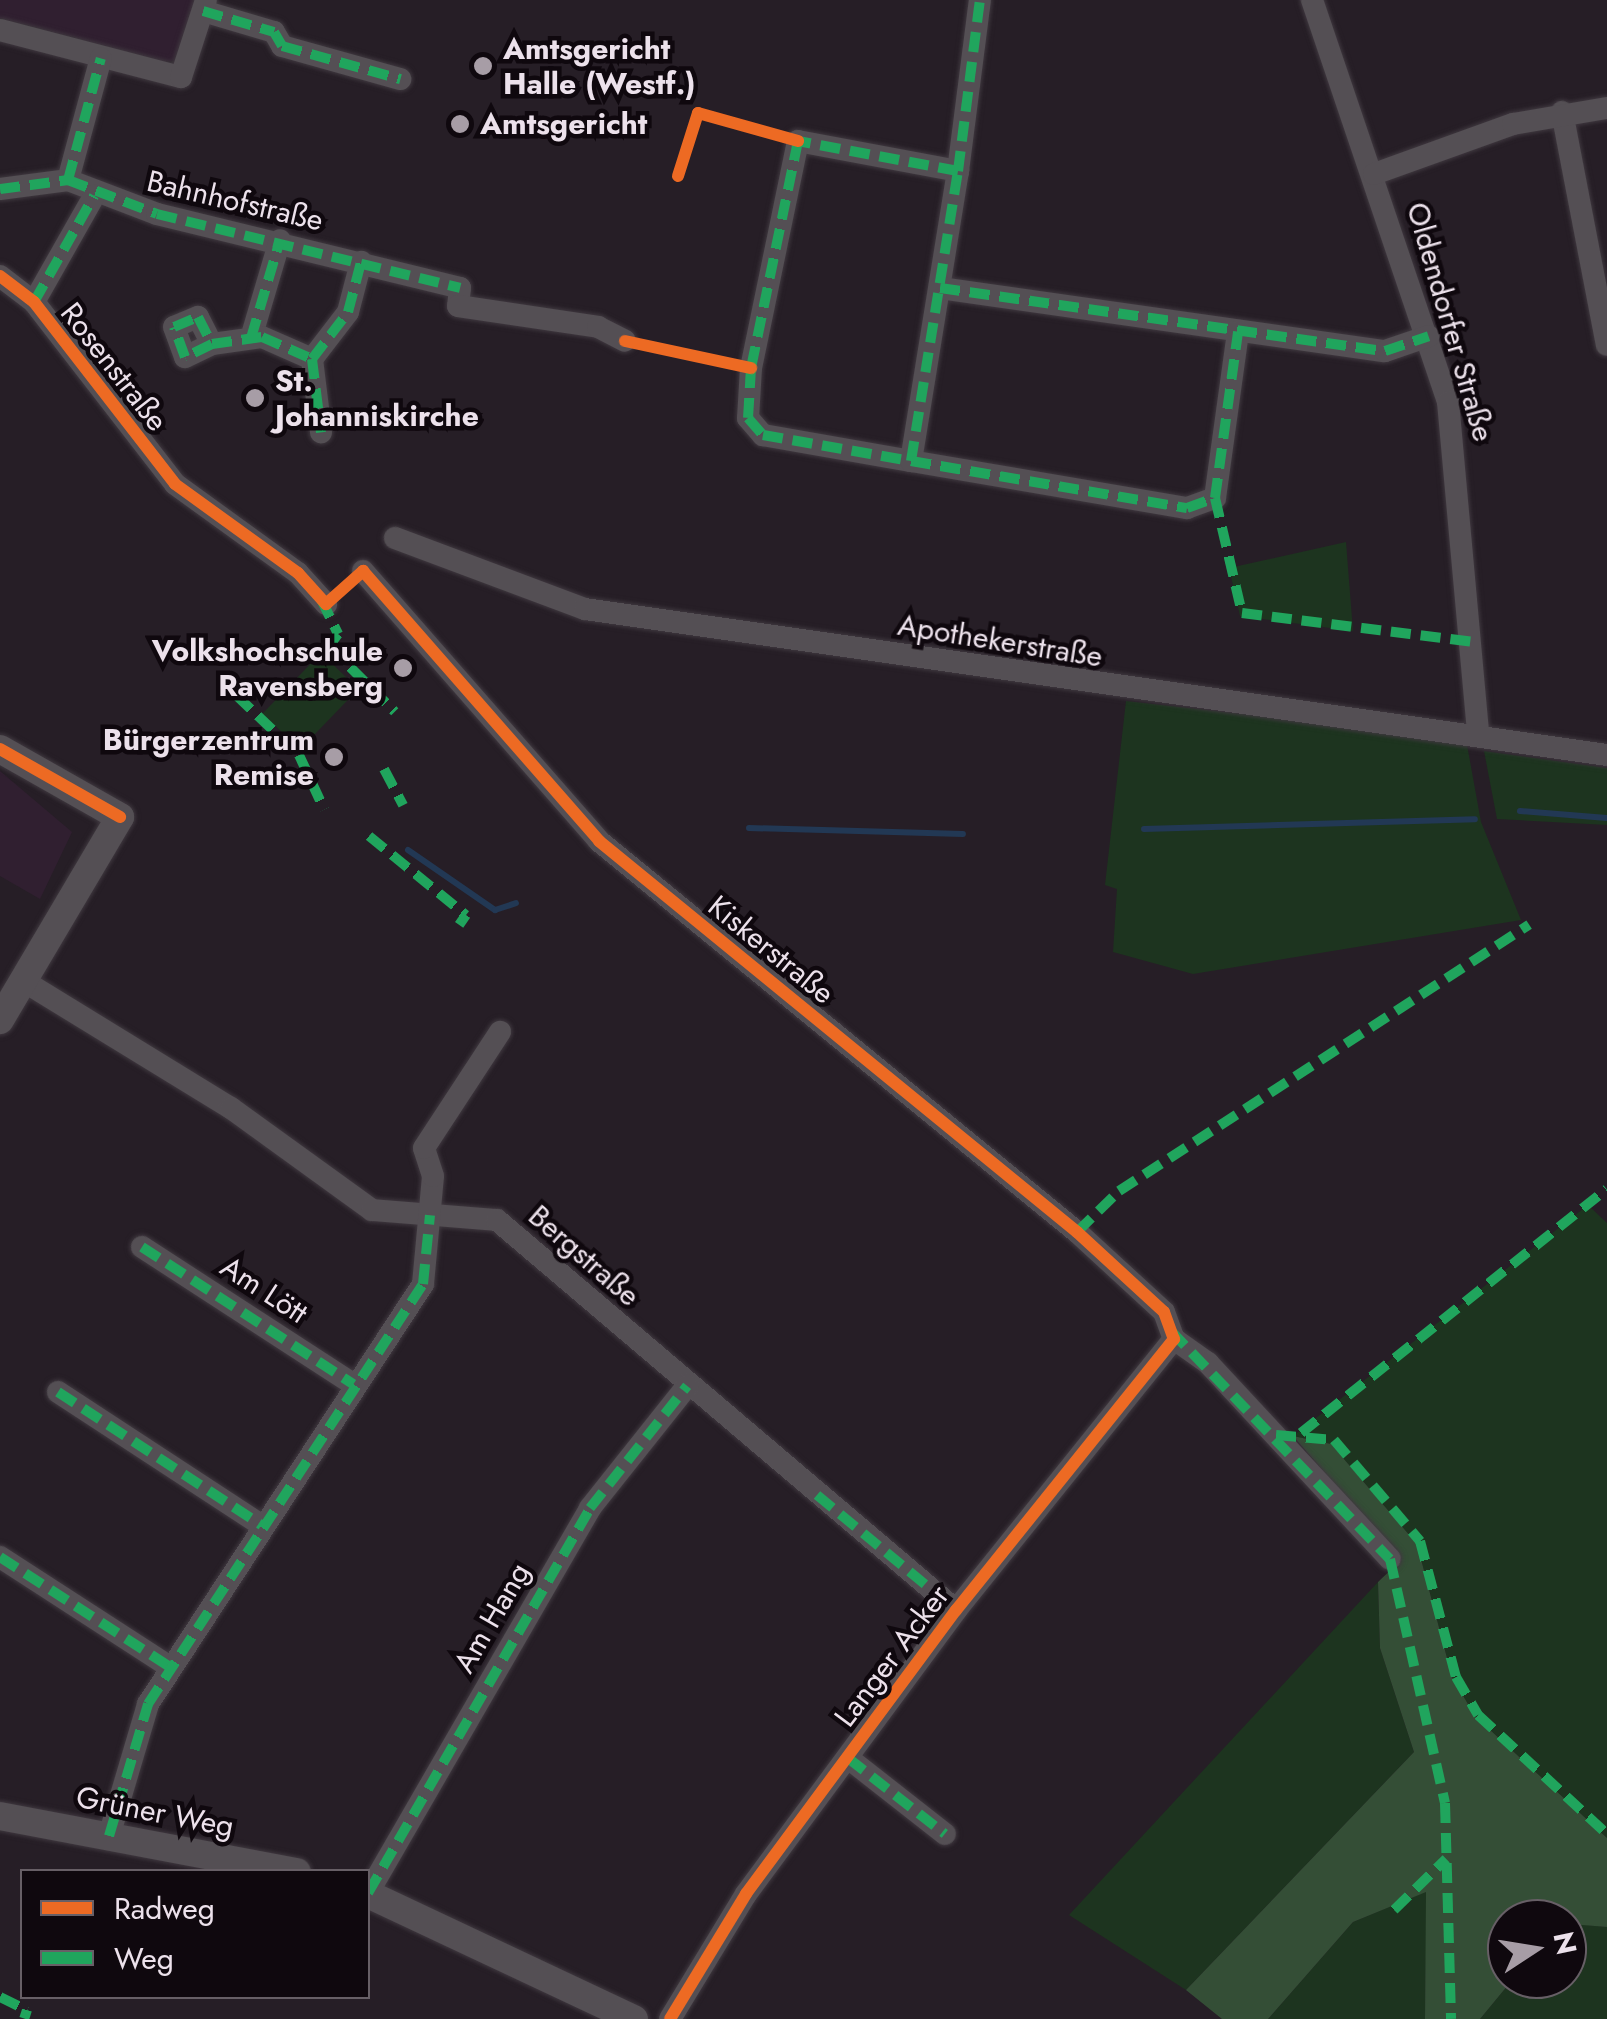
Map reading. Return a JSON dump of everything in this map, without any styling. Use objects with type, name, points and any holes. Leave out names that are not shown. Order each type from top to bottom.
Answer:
[{"type":"street","points":[[910,461],[958,171],[980,0]]},
{"type":"street","name":"Oldendorfer Straße","points":[[1312,0],[1429,336],[1462,470],[1478,733]]},
{"type":"street","points":[[0,30],[182,77],[204,6],[274,32],[282,46],[400,78]]},
{"type":"street","points":[[0,189],[68,180],[102,58]]},
{"type":"street","points":[[1374,174],[1562,112],[1607,108]]},
{"type":"street","points":[[1562,112],[1607,345]]},
{"type":"street","points":[[958,171],[798,141],[760,299],[748,418],[762,435],[1187,508],[1215,498],[1238,332]]},
{"type":"street","name":"Bahnhofstraße","points":[[68,180],[94,196],[460,288],[458,306],[598,328],[625,341]]},
{"type":"street","points":[[34,302],[82,232],[94,196]]},
{"type":"street","points":[[251,338],[280,240]]},
{"type":"street","points":[[321,432],[312,359],[342,322],[361,262]]},
{"type":"street","name":"Rosenstraße","points":[[0,276],[34,302],[176,484],[298,573],[326,604]]},
{"type":"street","points":[[940,288],[1386,350],[1429,336]]},
{"type":"street","points":[[212,344],[251,338],[312,359]]},
{"type":"street","name":"Apothekerstraße","points":[[395,538],[585,609],[1129,692],[1478,733],[1607,756]]},
{"type":"street","name":"Kiskerstraße","points":[[362,571],[599,841],[1077,1232],[1164,1312],[1174,1338],[1208,1363],[1390,1559]]},
{"type":"street","points":[[0,749],[120,817],[0,1020]]},
{"type":"street","name":"Bergstraße","points":[[22,980],[232,1108],[372,1210],[496,1220],[687,1386],[956,1610]]},
{"type":"street","points":[[109,1836],[124,1770],[170,1667],[353,1384],[423,1284],[430,1215],[424,1148],[500,1032]]},
{"type":"street","name":"Am Lött","points":[[142,1247],[353,1384]]},
{"type":"street","name":"Langer Acker","points":[[670,2019],[746,1894],[956,1610],[1174,1338]]},
{"type":"street","name":"Am Hang","points":[[370,1891],[590,1508],[687,1386]]},
{"type":"street","points":[[58,1392],[261,1525]]},
{"type":"street","points":[[0,1557],[170,1667]]},
{"type":"street","name":"Langer Acker","points":[[848,1758],[946,1834]]},
{"type":"street","name":"Grüner Weg","points":[[0,1816],[281,1869]]},
{"type":"street","points":[[370,1895],[634,2019]]},
{"type":"shaded area","points":[[0,0],[198,0],[176,60],[164,62],[0,18]]},
{"type":"shaded area","points":[[0,771],[72,832],[40,899],[0,876]]},
{"type":"green space","points":[[1346,542],[1353,631],[1240,616],[1229,568]]},
{"type":"green space","points":[[321,653],[358,689],[300,750],[263,713]]},
{"type":"green space","points":[[1126,701],[1466,739],[1481,822],[1521,920],[1193,974],[1113,952],[1117,889],[1105,885]]},
{"type":"green space","points":[[1484,751],[1607,768],[1607,825],[1497,819]]},
{"type":"green space","points":[[1588,1205],[1607,1223],[1607,1838],[1475,1716],[1452,1677],[1417,1544],[1331,1444],[1293,1436]]},
{"type":"green space","points":[[1293,1436],[1331,1444],[1417,1544],[1452,1677],[1475,1716],[1607,1838],[1607,1927],[1587,1925],[1587,1899],[1487,1899],[1487,1999],[1496,1999],[1480,2019],[1425,2019],[1426,1892],[1353,1922],[1268,2019],[1222,2019],[1186,1990],[1414,1752],[1380,1648],[1378,1582],[1401,1560]]},
{"type":"green space","points":[[1378,1582],[1380,1648],[1414,1752],[1186,1990],[1069,1915]]},
{"type":"green space","points":[[1427,1891],[1425,2019],[1268,2019],[1353,1922]]},
{"type":"green space","points":[[1587,1925],[1607,1927],[1607,2019],[1480,2019],[1496,1999],[1587,1999]]},
{"type":"waterway","points":[[1520,811],[1607,818]]},
{"type":"waterway","points":[[1144,829],[1475,819]]},
{"type":"waterway","points":[[749,828],[963,834]]},
{"type":"waterway","points":[[408,850],[495,910],[516,903]]},
{"type":"marked path","points":[[958,171],[798,141],[751,368],[748,418],[763,435],[911,461],[958,171],[980,0]]},
{"type":"marked path","points":[[203,11],[274,32],[282,46],[400,79]]},
{"type":"marked path","points":[[68,180],[101,58]]},
{"type":"marked path","points":[[68,180],[157,214],[460,288]]},
{"type":"marked path","points":[[0,189],[68,180]]},
{"type":"marked path","points":[[34,302],[94,196]]},
{"type":"marked path","points":[[251,338],[280,240]]},
{"type":"marked path","points":[[312,359],[348,312],[361,262]]},
{"type":"marked path","points":[[940,288],[1385,351],[1429,336]]},
{"type":"marked path","points":[[212,344],[185,357],[174,327],[198,317],[212,344],[262,337],[312,359],[321,432]]},
{"type":"marked path","points":[[911,461],[1187,508],[1215,498],[1238,332]]},
{"type":"marked path","points":[[1215,498],[1242,613],[1474,642]]},
{"type":"marked path","points":[[321,599],[338,634],[329,646],[395,712]]},
{"type":"marked path","points":[[236,695],[299,755],[324,809]]},
{"type":"marked path","points":[[384,769],[403,805]]},
{"type":"marked path","points":[[369,836],[466,915],[459,925]]},
{"type":"marked path","points":[[1077,1232],[1119,1191],[1529,925]]},
{"type":"marked path","points":[[1301,1433],[1607,1189]]},
{"type":"marked path","points":[[109,1836],[148,1704],[423,1284],[430,1215]]},
{"type":"marked path","points":[[142,1247],[353,1384]]},
{"type":"marked path","points":[[1171,1331],[1390,1559],[1445,1803],[1451,2019]]},
{"type":"marked path","points":[[370,1890],[590,1508],[687,1386]]},
{"type":"marked path","points":[[58,1392],[261,1525]]},
{"type":"marked path","points":[[1276,1435],[1334,1440],[1420,1541],[1456,1677],[1478,1715],[1607,1834]]},
{"type":"marked path","points":[[817,1495],[956,1610]]},
{"type":"marked path","points":[[0,1557],[170,1667]]},
{"type":"marked path","points":[[848,1758],[945,1834]]},
{"type":"marked path","points":[[1394,1910],[1446,1859]]},
{"type":"marked path","points":[[0,1997],[27,2010],[24,2019]]},
{"type":"cycle path","points":[[678,176],[698,113],[798,141]]},
{"type":"cycle path","points":[[0,276],[34,302],[175,484],[298,573],[326,604],[363,571],[599,841],[1077,1232],[1164,1312],[1174,1339],[956,1610],[746,1894],[670,2019]]},
{"type":"cycle path","points":[[625,341],[751,368]]},
{"type":"cycle path","points":[[0,749],[120,817]]},
{"type":"place","name":"Amtsgericht Halle (Westf.)","points":[[483,66]]},
{"type":"place","name":"Amtsgericht","points":[[460,124]]},
{"type":"place","name":"St. Johanniskirche","points":[[255,398]]},
{"type":"place","name":"Volkshochschule Ravensberg","points":[[403,668]]},
{"type":"place","name":"Bürgerzentrum Remise","points":[[334,757]]}]
